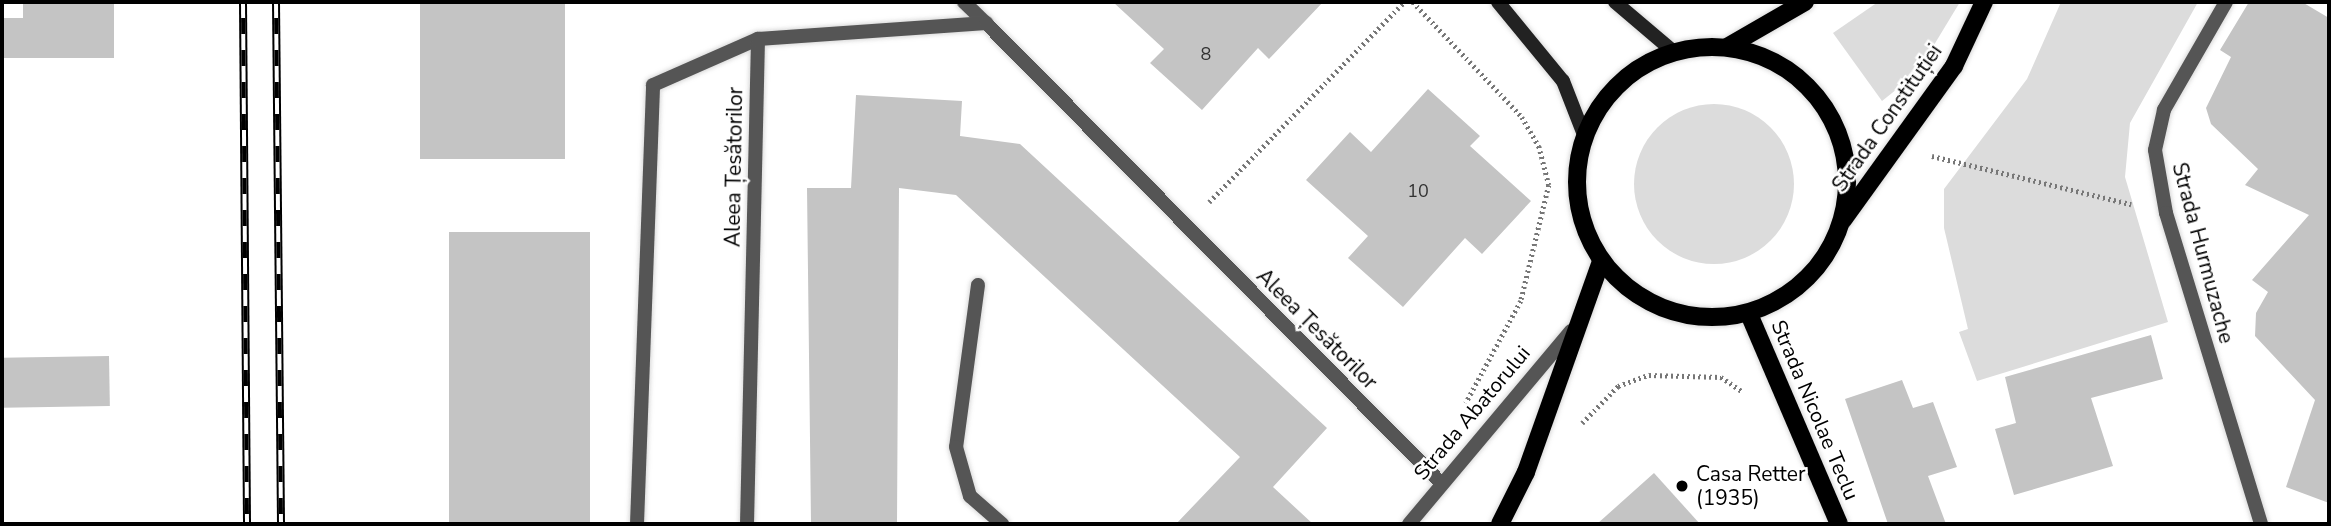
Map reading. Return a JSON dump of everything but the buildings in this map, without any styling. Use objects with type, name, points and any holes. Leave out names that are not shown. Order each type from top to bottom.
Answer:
[{"type":"main road","points":[[1727,47],[1805,2]]},
{"type":"main road","name":"Strada Constituției","points":[[1601,261],[1629,290],[1667,310],[1707,318],[1749,313],[1790,293],[1814,270],[1843,220],[1954,66],[1984,2]]},
{"type":"main road","points":[[1601,261],[1580,210],[1576,178],[1584,135],[1604,98],[1636,69],[1674,51],[1727,47],[1772,60],[1810,88],[1836,128],[1842,151],[1847,174],[1843,220]]},
{"type":"main road","name":"Strada Abatorului","points":[[1500,524],[1526,472],[1571,331],[1601,261]]},
{"type":"main road","name":"Strada Nicolae Teclu","points":[[1749,313],[1839,524]]},
{"type":"street","name":"Aleea Țesătorilor","points":[[964,2],[1442,484]]},
{"type":"street","points":[[1498,2],[1563,81],[1584,135]]},
{"type":"street","points":[[1615,2],[1674,51]]},
{"type":"street","name":"Strada Hurmuzache","points":[[2226,2],[2164,110],[2155,150],[2166,212],[2261,524]]},
{"type":"street","points":[[637,524],[653,85],[758,39],[986,23]]},
{"type":"street","name":"Aleea Țesătorilor","points":[[747,524],[758,39]]},
{"type":"street","points":[[978,285],[956,447],[970,496],[1002,524]]},
{"type":"street","name":"Strada Abatorului","points":[[1409,524],[1571,331]]},
{"type":"path","points":[[1185,226],[1404,2]]},
{"type":"path","points":[[1413,2],[1522,117],[1539,146],[1549,185],[1521,302],[1460,421],[1481,438]]},
{"type":"path","points":[[1898,147],[2166,212]]},
{"type":"path","points":[[1578,428],[1618,386],[1649,375],[1721,377],[1752,404]]},
{"type":"shaded area","points":[[1878,2],[1960,2],[1917,73],[1882,101],[1833,33]]},
{"type":"shaded area","points":[[2061,2],[2198,2],[2130,123],[2125,177],[2168,322],[1977,381],[1959,332],[1968,329],[1944,228],[1944,189],[2027,79]]},
{"type":"shaded area","points":[[1714,104],[1745,110],[1771,127],[1788,153],[1794,184],[1788,215],[1771,241],[1745,258],[1714,264],[1683,258],[1657,241],[1640,215],[1634,184],[1640,153],[1657,127],[1683,110]]},
{"type":"railway","points":[[243,2],[247,524]]},
{"type":"railway","points":[[276,2],[281,524]]},
{"type":"place","name":"Casa Retter (1935)","points":[[1682,486]]}]
